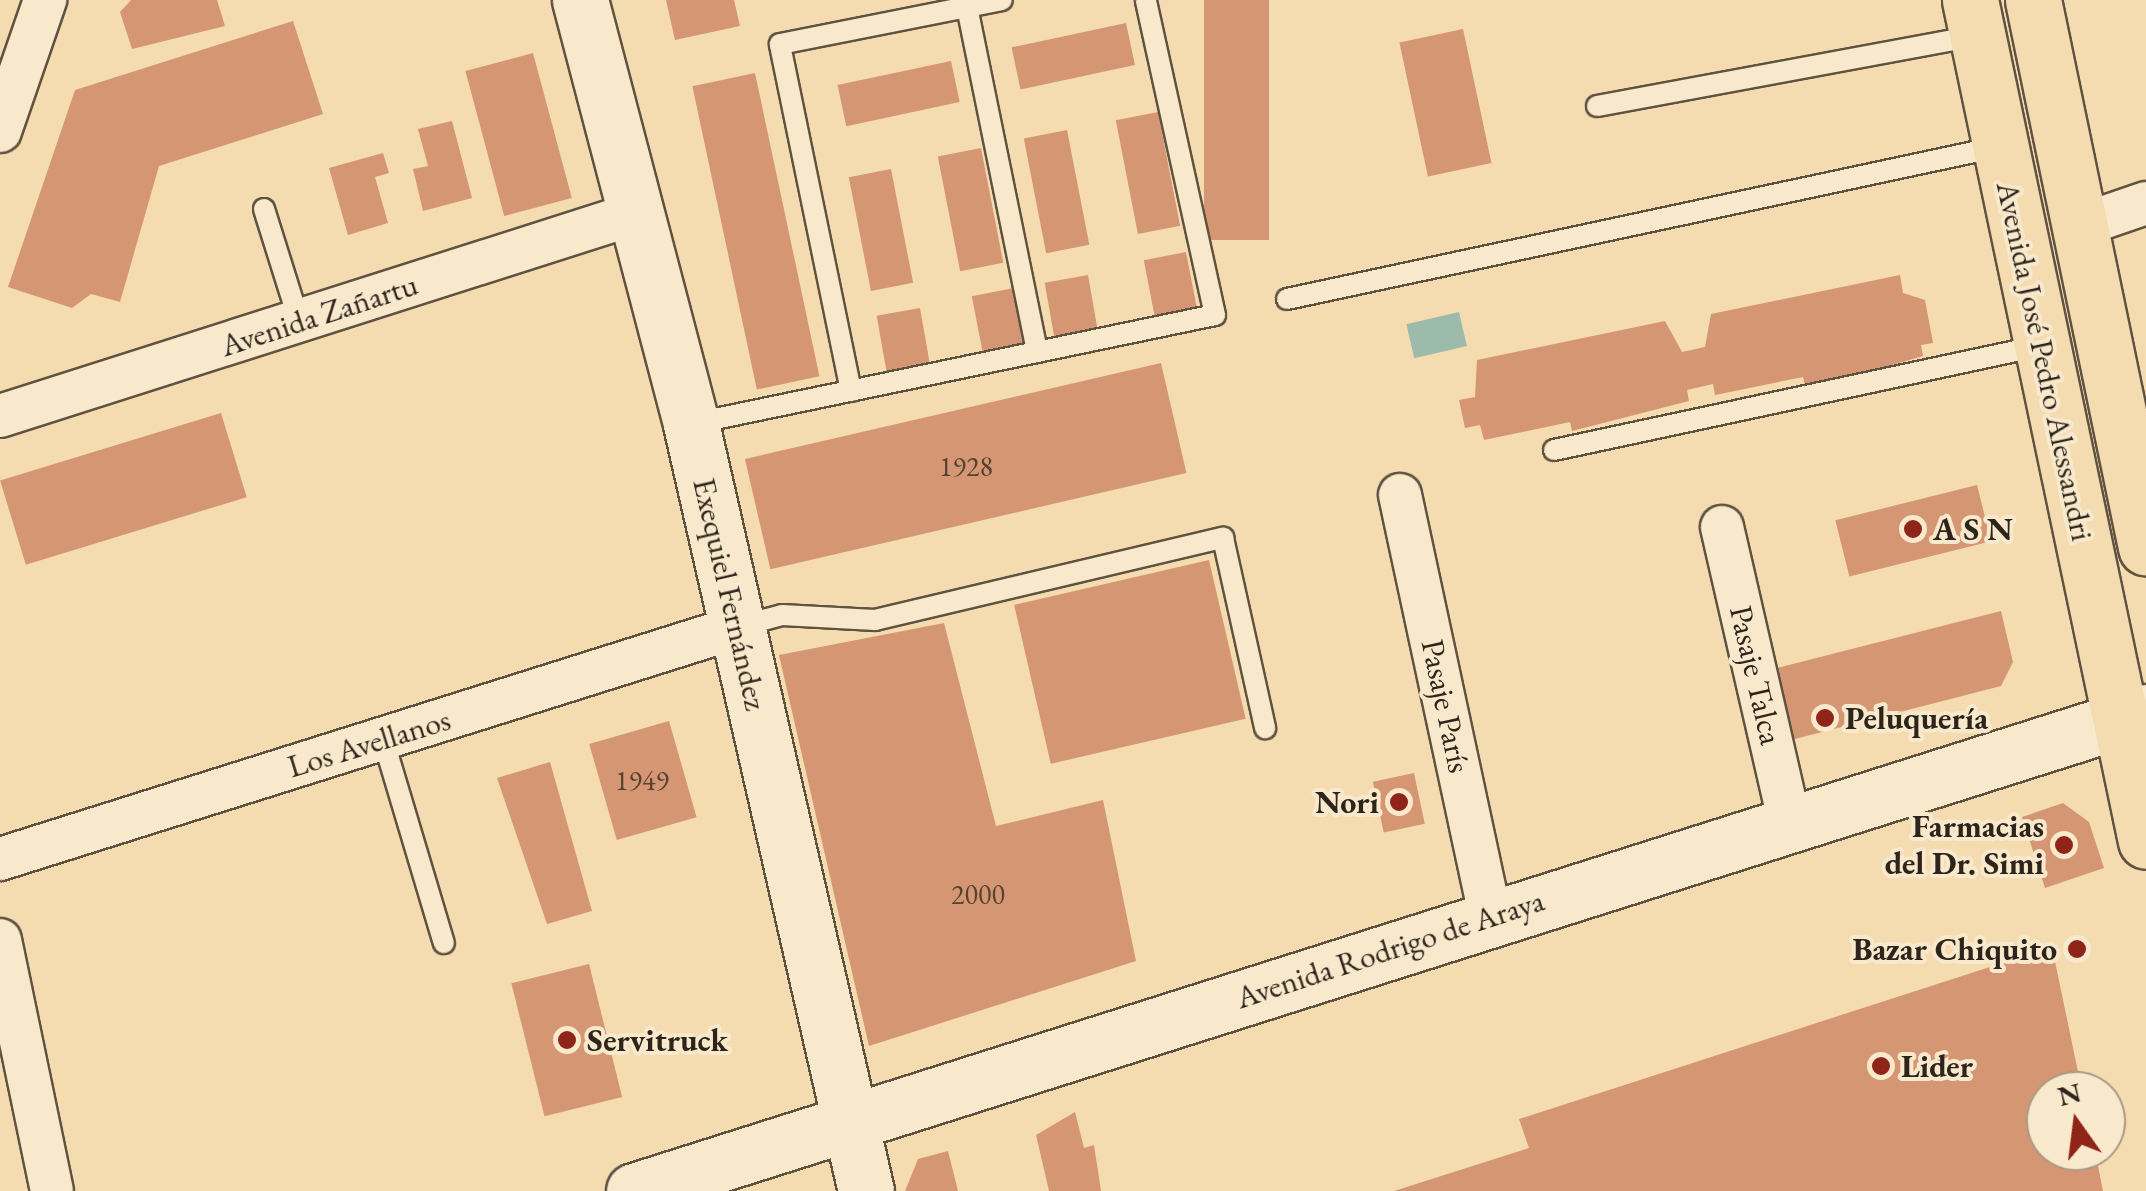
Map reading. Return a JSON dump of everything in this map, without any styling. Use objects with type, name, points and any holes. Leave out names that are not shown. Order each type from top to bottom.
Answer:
[{"type":"main road","name":"Exequiel Fernández","points":[[580,0],[690,424],[866,1191]]},
{"type":"main road","name":"Avenida José Pedro Alessandri","points":[[2033,0],[2146,547]]},
{"type":"main road","name":"Avenida José Pedro Alessandri","points":[[1974,18],[2041,346],[2134,716],[2146,840]]},
{"type":"main road","name":"Avenida Rodrigo de Araya","points":[[634,1191],[2134,716]]},
{"type":"street","points":[[0,131],[44,0]]},
{"type":"street","points":[[2079,226],[2146,203]]},
{"type":"street","name":"Avenida Zañartu","points":[[0,416],[638,213]]},
{"type":"street","name":"Pasaje París","points":[[1400,495],[1491,918]]},
{"type":"street","name":"Pasaje Talca","points":[[1722,527],[1790,823]]},
{"type":"street","name":"Los Avellanos","points":[[0,860],[737,627]]},
{"type":"street","points":[[0,940],[52,1191]]},
{"type":"lane","points":[[851,391],[780,44],[1002,0]]},
{"type":"lane","points":[[690,424],[1214,316],[1146,0]]},
{"type":"lane","points":[[967,7],[1036,352]]},
{"type":"lane","points":[[1597,106],[1974,18]]},
{"type":"lane","points":[[1287,300],[2000,147]]},
{"type":"lane","points":[[264,209],[299,321]]},
{"type":"lane","points":[[1554,450],[2041,346]]},
{"type":"lane","points":[[737,627],[782,615],[875,620],[1223,538],[1265,728]]},
{"type":"lane","points":[[383,739],[444,943]]},
{"type":"shaded area","points":[[1459,312],[1467,346],[1414,358],[1406,324]]},
{"type":"building","points":[[131,0],[217,0],[225,26],[132,49],[120,12]]},
{"type":"building","points":[[666,0],[734,0],[740,26],[675,40]]},
{"type":"building","points":[[1204,0],[1269,0],[1269,240],[1204,240]]},
{"type":"building","points":[[293,21],[323,114],[159,166],[120,302],[91,294],[72,308],[8,287],[75,90]]},
{"type":"building","points":[[1126,23],[1135,65],[1020,89],[1012,47]]},
{"type":"building","points":[[1463,29],[1491,163],[1428,177],[1399,43]]},
{"type":"building","points":[[533,53],[572,198],[504,216],[465,71]]},
{"type":"building","points":[[951,61],[960,102],[846,126],[838,85]]},
{"type":"building","points":[[755,73],[819,376],[757,390],[692,86]]},
{"type":"building","points":[[1158,112],[1180,226],[1138,234],[1116,120]]},
{"type":"building","points":[[452,121],[472,198],[423,211],[413,169],[428,166],[418,129]]},
{"type":"building","points":[[1067,130],[1089,245],[1046,253],[1024,138]]},
{"type":"building","points":[[981,148],[1003,263],[960,271],[938,156]]},
{"type":"building","points":[[383,153],[389,173],[375,177],[388,223],[348,235],[329,168]]},
{"type":"building","points":[[891,169],[913,283],[871,291],[849,177]]},
{"type":"building","points":[[1186,252],[1197,309],[1155,317],[1144,260]]},
{"type":"building","points":[[1088,275],[1098,331],[1055,339],[1045,283]]},
{"type":"building","points":[[1900,275],[1903,293],[1925,300],[1933,343],[1921,345],[1923,356],[1806,390],[1803,377],[1715,395],[1713,384],[1687,390],[1689,401],[1572,431],[1570,422],[1484,440],[1480,425],[1465,428],[1459,400],[1475,397],[1477,360],[1665,321],[1682,352],[1705,347],[1711,314]]},
{"type":"building","points":[[1014,288],[1025,344],[983,352],[972,296]]},
{"type":"building","points":[[920,308],[930,364],[887,372],[877,316]]},
{"type":"building","points":[[1161,363],[1186,473],[770,569],[745,459]]},
{"type":"building","points":[[221,413],[247,497],[26,565],[0,481]]},
{"type":"building","name":"A S N","points":[[1977,485],[1991,541],[1849,577],[1835,520]]},
{"type":"building","points":[[1209,560],[1246,719],[1051,764],[1014,605]]},
{"type":"building","points":[[2001,611],[2013,662],[2001,686],[1787,741],[1761,672]]},
{"type":"building","points":[[944,623],[996,826],[1103,800],[1136,961],[869,1046],[779,655]]},
{"type":"building","points":[[669,721],[697,817],[617,840],[589,744]]},
{"type":"building","points":[[550,762],[592,911],[547,924],[497,778]]},
{"type":"building","name":"Nori","points":[[1414,773],[1425,824],[1384,833],[1373,782]]},
{"type":"building","name":"Farmacias del Dr. Simi","points":[[2063,803],[2089,822],[2104,868],[2045,888],[2022,817]]},
{"type":"building","name":"Lider","points":[[2052,947],[2078,1071],[2026,1071],[2026,1171],[2099,1171],[2103,1191],[1394,1191],[1529,1148],[1519,1119]]},
{"type":"building","name":"Servitruck","points":[[589,964],[622,1097],[545,1116],[511,983]]},
{"type":"building","points":[[1075,1112],[1084,1148],[1094,1145],[1101,1191],[1049,1191],[1036,1135]]},
{"type":"building","points":[[948,1151],[958,1191],[905,1191],[918,1159]]},
{"type":"place","name":"A S N","points":[[1913,529]]},
{"type":"place","name":"Peluquería","points":[[1825,718]]},
{"type":"place","name":"Nori","points":[[1399,802]]},
{"type":"place","name":"Farmacias del Dr. Simi","points":[[2064,845]]},
{"type":"place","name":"Bazar Chiquito","points":[[2077,949]]},
{"type":"place","name":"Servitruck","points":[[567,1040]]},
{"type":"place","name":"Lider","points":[[1881,1066]]}]
